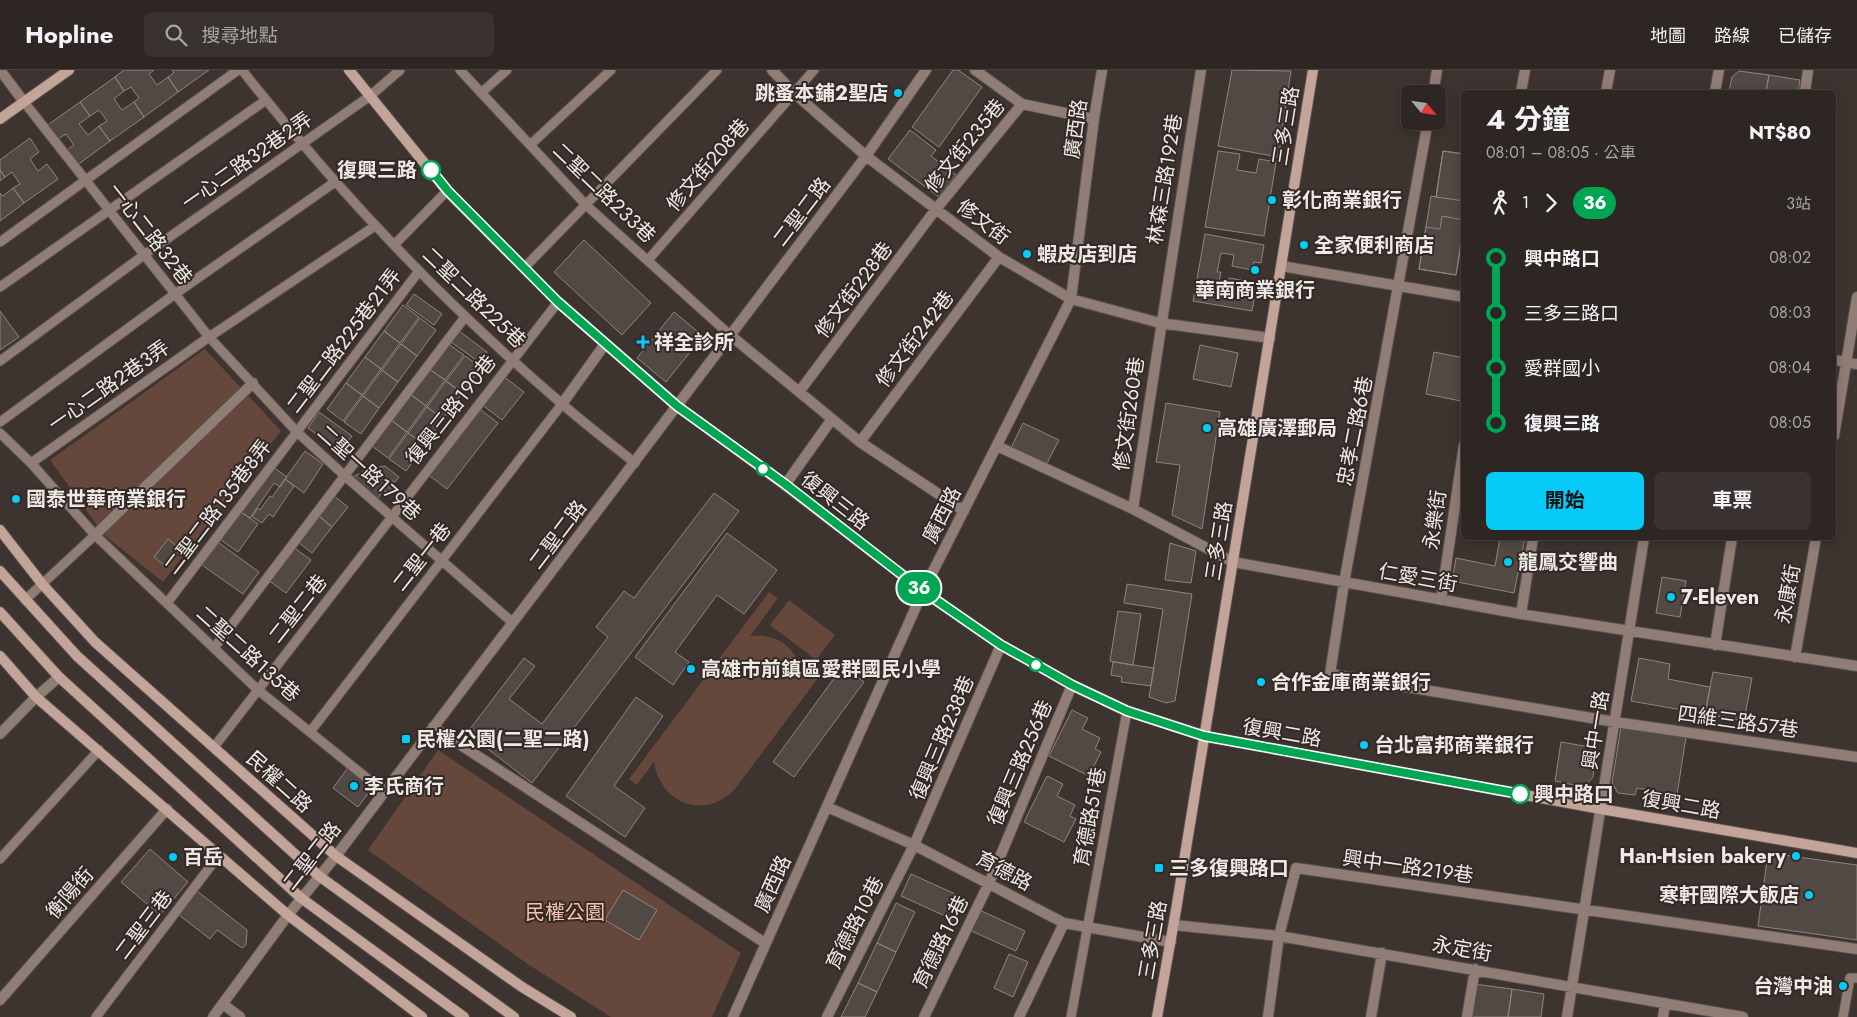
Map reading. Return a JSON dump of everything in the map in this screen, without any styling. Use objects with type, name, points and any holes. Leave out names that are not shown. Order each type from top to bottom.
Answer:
[{"type":"street","points":[[0,70],[24,102]]},
{"type":"street","points":[[0,119],[69,70]]},
{"type":"street","name":"復興三路","points":[[349,70],[448,191],[558,302],[677,406],[785,484],[923,591],[1001,645],[1072,685],[1127,711],[1204,736]]},
{"type":"street","name":"修文街","points":[[772,70],[866,156],[999,257],[1071,299],[1160,324],[1270,338]]},
{"type":"street","name":"二聖二路","points":[[213,1017],[288,915],[336,856],[512,622],[635,463],[866,156],[926,70]]},
{"type":"street","points":[[975,70],[1022,104],[1094,119]]},
{"type":"street","name":"廣西路","points":[[737,1016],[765,943],[923,591],[1071,299],[1102,70]]},
{"type":"street","name":"林森三路192巷","points":[[1160,324],[1200,70]]},
{"type":"street","name":"三多三路","points":[[1157,1017],[1174,925],[1313,70]]},
{"type":"street","points":[[1434,85],[1437,70]]},
{"type":"street","points":[[1521,90],[1525,70]]},
{"type":"street","points":[[1606,90],[1610,70]]},
{"type":"street","points":[[1716,90],[1719,70]]},
{"type":"street","points":[[1805,90],[1808,70]]},
{"type":"street","name":"修文街235巷","points":[[936,209],[1022,104]]},
{"type":"street","name":"忠孝二路6巷","points":[[1426,130],[1344,583],[1330,674],[1615,722]]},
{"type":"street","name":"修文街228巷","points":[[799,392],[936,209]]},
{"type":"street","name":"修文街242巷","points":[[860,442],[999,257]]},
{"type":"street","points":[[1281,266],[1461,296]]},
{"type":"street","points":[[1836,428],[1852,363],[1857,297]]},
{"type":"street","name":"修文街260巷","points":[[1133,510],[1160,324]]},
{"type":"street","points":[[730,335],[860,442],[964,511]]},
{"type":"street","points":[[562,404],[605,344]]},
{"type":"street","points":[[1836,360],[1852,363]]},
{"type":"street","points":[[95,535],[253,383]]},
{"type":"street","points":[[785,484],[832,419]]},
{"type":"street","name":"仁愛三街","points":[[997,446],[1133,510],[1233,562],[1521,614],[1857,666]]},
{"type":"street","name":"永樂街","points":[[1441,600],[1461,465]]},
{"type":"street","name":"民權二路","points":[[0,530],[43,585],[95,642],[336,856],[522,987],[571,1017]]},
{"type":"street","points":[[1521,614],[1533,540]]},
{"type":"street","name":"興中一路","points":[[1567,1017],[1644,540]]},
{"type":"street","points":[[1715,645],[1732,540]]},
{"type":"street","name":"永康街","points":[[1795,657],[1816,540]]},
{"type":"street","points":[[0,571],[77,656],[319,876],[514,1017]]},
{"type":"street","points":[[0,612],[59,677],[301,898],[464,1017]]},
{"type":"street","name":"復興三路238巷","points":[[914,845],[1001,645]]},
{"type":"street","points":[[0,656],[36,697],[288,915],[422,1017]]},
{"type":"street","points":[[0,734],[36,697],[59,677]]},
{"type":"street","name":"復興三路256巷","points":[[989,883],[1072,685]]},
{"type":"street","name":"四維三路57巷","points":[[1615,722],[1857,757]]},
{"type":"street","points":[[433,727],[765,943]]},
{"type":"street","name":"復興二路","points":[[1204,736],[1601,809],[1857,853]]},
{"type":"street","name":"育德路","points":[[827,807],[914,845],[1064,923],[1171,942]]},
{"type":"street","name":"衡陽街","points":[[0,1000],[167,809]]},
{"type":"street","name":"育德路10巷","points":[[827,1017],[914,845]]},
{"type":"street","name":"興中一路219巷","points":[[1278,936],[1296,868],[1584,910]]},
{"type":"street","name":"育德路16巷","points":[[924,1017],[989,883]]},
{"type":"street","points":[[1584,910],[1857,950]]},
{"type":"street","points":[[1019,1017],[1064,923]]},
{"type":"street","name":"永定街","points":[[1174,925],[1278,936],[1743,1017]]},
{"type":"street","points":[[1268,1017],[1278,936]]},
{"type":"street","points":[[1371,1017],[1382,953]]},
{"type":"street","points":[[1467,1017],[1475,969]]},
{"type":"street","points":[[1663,1017],[1665,1003]]},
{"type":"street","points":[[223,1004],[240,1017]]},
{"type":"lane","points":[[0,242],[238,70]]},
{"type":"lane","name":"二聖二路225巷","points":[[242,70],[335,182],[419,271],[465,316],[562,404],[635,463]]},
{"type":"lane","name":"一心二路32巷2弄","points":[[0,360],[144,255],[370,96],[400,70]]},
{"type":"lane","name":"二聖二路233巷","points":[[460,70],[586,205],[730,335]]},
{"type":"lane","points":[[481,93],[507,70]]},
{"type":"lane","points":[[530,145],[611,70]]},
{"type":"lane","points":[[524,268],[717,70]]},
{"type":"lane","name":"修文街208巷","points":[[648,260],[814,70]]},
{"type":"lane","points":[[0,287],[266,100]]},
{"type":"lane","name":"一心二路32巷","points":[[24,102],[209,337],[253,383]]},
{"type":"lane","points":[[0,422],[175,294],[335,182]]},
{"type":"lane","points":[[394,245],[448,191]]},
{"type":"lane","name":"一心二路2巷3弄","points":[[31,463],[209,337],[375,226]]},
{"type":"lane","name":"二聖二路225巷21弄","points":[[297,432],[419,271]]},
{"type":"lane","name":"復興三路190巷","points":[[391,517],[558,302]]},
{"type":"lane","points":[[214,648],[465,316]]},
{"type":"lane","name":"二聖一路179巷","points":[[253,383],[297,432],[344,476],[512,622]]},
{"type":"lane","name":"二聖一巷","points":[[310,732],[562,404]]},
{"type":"lane","name":"二聖二路135巷8弄","points":[[167,603],[297,432]]},
{"type":"lane","name":"二聖二路135巷","points":[[0,433],[31,463],[95,535],[258,690],[384,792]]},
{"type":"lane","name":"二聖二巷","points":[[214,747],[391,517]]},
{"type":"lane","points":[[25,600],[95,535]]},
{"type":"lane","name":"育德路51巷","points":[[1071,1017],[1127,711]]},
{"type":"lane","points":[[0,859],[99,750]]},
{"type":"lane","name":"二聖三巷","points":[[96,1017],[219,855]]},
{"type":"lane","points":[[1843,1017],[1850,978],[1857,978]]},
{"type":"green space","points":[[205,349],[281,431],[163,582],[104,535],[50,460]]},
{"type":"green space","points":[[769,592],[778,598],[750,636],[770,637],[779,640],[793,652],[805,679],[813,668],[821,674],[738,785],[727,796],[715,803],[703,805],[692,805],[681,801],[671,795],[663,786],[657,775],[654,762],[637,785],[629,779]]},
{"type":"green space","points":[[789,600],[835,635],[816,660],[770,625]]},
{"type":"green space","name":"民權公園","points":[[438,750],[741,953],[712,1017],[611,1017],[529,965],[368,850]]},
{"type":"building","points":[[124,70],[154,70],[149,74],[157,85],[168,77],[178,92],[144,117],[134,102],[139,98],[131,87],[124,91],[115,77]]},
{"type":"building","points":[[172,70],[209,70],[178,92],[168,77],[174,73]]},
{"type":"building","points":[[953,70],[958,70],[982,87],[939,147],[912,127]]},
{"type":"building","points":[[1232,70],[1291,71],[1287,96],[1282,95],[1280,105],[1286,106],[1282,131],[1277,130],[1276,141],[1281,142],[1278,157],[1218,146]]},
{"type":"building","points":[[1739,71],[1769,75],[1766,90],[1729,90],[1732,77]]},
{"type":"building","points":[[1769,75],[1800,80],[1798,90],[1766,90]]},
{"type":"building","points":[[115,77],[124,91],[114,99],[122,110],[134,102],[144,117],[110,141],[99,126],[107,121],[99,110],[90,116],[80,102]]},
{"type":"building","points":[[80,102],[90,116],[79,124],[88,135],[99,126],[110,141],[76,166],[65,151],[74,145],[66,134],[55,141],[45,127]]},
{"type":"building","points":[[910,130],[936,150],[931,156],[956,175],[939,197],[888,159]]},
{"type":"building","points":[[30,138],[39,152],[30,159],[38,171],[47,164],[58,179],[24,203],[13,188],[20,184],[12,172],[5,177],[0,170],[0,160]]},
{"type":"building","points":[[1218,151],[1240,154],[1237,170],[1256,173],[1259,159],[1276,162],[1264,236],[1205,227]]},
{"type":"building","points":[[1443,151],[1461,154],[1461,201],[1436,197]]},
{"type":"building","points":[[1443,151],[1461,154],[1461,247],[1456,275],[1419,269],[1431,196],[1436,197]]},
{"type":"building","points":[[0,170],[5,177],[0,181]]},
{"type":"building","points":[[13,188],[24,203],[0,221],[0,193],[3,196]]},
{"type":"building","points":[[1442,216],[1461,219],[1461,241],[1456,275],[1419,269],[1426,227],[1440,229]]},
{"type":"building","points":[[1205,234],[1264,245],[1261,263],[1254,262],[1252,270],[1232,266],[1234,255],[1221,253],[1217,272],[1221,272],[1218,287],[1227,289],[1229,278],[1251,282],[1250,288],[1256,289],[1252,311],[1193,301]]},
{"type":"building","points":[[584,240],[651,303],[622,335],[554,272]]},
{"type":"building","points":[[414,294],[442,314],[434,325],[406,305]]},
{"type":"building","points":[[403,305],[419,317],[400,343],[384,331]]},
{"type":"building","points":[[0,311],[19,337],[0,350]]},
{"type":"building","points":[[674,312],[703,336],[666,382],[637,358]]},
{"type":"building","points":[[420,318],[436,330],[417,356],[401,344]]},
{"type":"building","points":[[384,331],[400,343],[381,369],[365,357]]},
{"type":"building","points":[[459,331],[487,352],[479,362],[451,342]]},
{"type":"building","points":[[447,343],[464,355],[445,380],[429,369]]},
{"type":"building","points":[[401,344],[417,356],[398,382],[382,370]]},
{"type":"building","points":[[1200,345],[1238,353],[1231,387],[1193,379]]},
{"type":"building","points":[[1434,352],[1461,357],[1461,401],[1426,394]]},
{"type":"building","points":[[465,356],[481,367],[462,393],[446,381]]},
{"type":"building","points":[[365,357],[381,369],[362,395],[346,383]]},
{"type":"building","points":[[429,369],[445,380],[426,406],[410,394]]},
{"type":"building","points":[[382,370],[398,382],[379,408],[363,396]]},
{"type":"building","points":[[503,376],[524,392],[502,420],[481,404]]},
{"type":"building","points":[[446,381],[462,393],[443,419],[427,407]]},
{"type":"building","points":[[346,383],[362,395],[343,421],[327,409]]},
{"type":"building","points":[[410,394],[426,406],[407,432],[391,420]]},
{"type":"building","points":[[363,396],[379,408],[361,434],[344,422]]},
{"type":"building","points":[[1166,403],[1220,412],[1202,529],[1172,515],[1180,465],[1156,462]]},
{"type":"building","points":[[427,407],[443,419],[425,445],[408,433]]},
{"type":"building","points":[[477,407],[498,423],[447,489],[426,473]]},
{"type":"building","points":[[319,412],[352,436],[340,452],[308,428]]},
{"type":"building","points":[[391,420],[407,432],[388,458],[372,446]]},
{"type":"building","points":[[1023,423],[1059,440],[1046,465],[1011,448]]},
{"type":"building","points":[[408,433],[425,445],[406,471],[389,459]]},
{"type":"building","points":[[305,451],[323,464],[304,493],[285,479]]},
{"type":"building","points":[[272,466],[287,477],[280,487],[274,483],[250,518],[241,512]]},
{"type":"building","points":[[385,466],[399,477],[395,482],[390,480],[387,484],[391,489],[388,493],[383,490],[377,500],[351,478],[368,469]]},
{"type":"building","points":[[285,479],[294,486],[273,517],[269,514],[262,523],[252,517],[258,508],[260,510],[270,496],[272,497]]},
{"type":"building","points":[[714,493],[739,511],[532,783],[467,733],[524,658],[535,666],[509,699],[542,724],[608,637],[596,627],[624,591],[634,598]]},
{"type":"building","points":[[333,495],[348,507],[332,527],[318,515]]},
{"type":"building","points":[[241,512],[258,524],[238,552],[221,540]]},
{"type":"building","points":[[318,515],[332,527],[312,553],[297,541]]},
{"type":"building","points":[[727,533],[777,570],[744,614],[717,595],[675,652],[689,662],[673,685],[635,657]]},
{"type":"building","points":[[168,539],[179,548],[165,566],[154,557]]},
{"type":"building","name":"龍鳳交響曲","points":[[1500,540],[1525,540],[1514,593],[1452,581],[1456,558],[1495,566]]},
{"type":"building","points":[[219,543],[259,572],[243,594],[202,565]]},
{"type":"building","points":[[1170,543],[1196,551],[1191,583],[1165,580]]},
{"type":"building","points":[[293,547],[311,560],[286,593],[268,580]]},
{"type":"building","name":"7-Eleven","points":[[1662,577],[1686,581],[1680,617],[1656,613]]},
{"type":"building","points":[[1127,584],[1192,594],[1175,701],[1166,703],[1149,697],[1163,609],[1124,603]]},
{"type":"building","points":[[1118,611],[1141,614],[1133,665],[1110,661]]},
{"type":"building","points":[[1639,658],[1670,664],[1668,679],[1710,687],[1705,714],[1631,701]]},
{"type":"building","points":[[1113,662],[1154,668],[1151,686],[1121,682],[1122,677],[1111,675]]},
{"type":"building","points":[[843,666],[864,682],[794,777],[773,762]]},
{"type":"building","points":[[1713,672],[1752,678],[1744,721],[1705,714]]},
{"type":"building","points":[[636,697],[663,716],[614,786],[645,808],[625,837],[566,796]]},
{"type":"building","points":[[1072,710],[1088,718],[1082,729],[1100,738],[1095,749],[1101,752],[1089,776],[1049,756]]},
{"type":"building","points":[[1621,727],[1686,737],[1676,801],[1662,799],[1663,792],[1637,788],[1635,795],[1618,793],[1612,783]]},
{"type":"building","points":[[1561,742],[1596,748],[1593,777],[1584,787],[1555,781]]},
{"type":"building","name":"李氏商行","points":[[350,765],[375,784],[358,807],[333,788]]},
{"type":"building","points":[[1047,776],[1063,784],[1057,796],[1075,805],[1070,816],[1076,819],[1064,842],[1024,822]]},
{"type":"building","points":[[150,849],[188,882],[160,915],[121,882]]},
{"type":"building","name":"寒軒國際大飯店","points":[[1768,853],[1857,865],[1857,940],[1758,926]]},
{"type":"building","points":[[911,874],[964,898],[954,920],[901,896]]},
{"type":"building","points":[[623,890],[657,910],[639,940],[605,920]]},
{"type":"building","points":[[197,891],[247,930],[246,945],[242,948],[217,930],[210,939],[179,915]]},
{"type":"building","points":[[896,903],[915,912],[896,952],[877,943]]},
{"type":"building","points":[[977,909],[1025,931],[1016,951],[967,929]]},
{"type":"building","points":[[877,943],[896,952],[877,992],[858,983]]},
{"type":"building","points":[[1009,954],[1028,962],[1013,997],[994,988]]},
{"type":"building","points":[[858,983],[877,992],[865,1017],[841,1017]]},
{"type":"building","points":[[1474,984],[1512,989],[1508,1017],[1469,1017]]},
{"type":"building","points":[[1512,989],[1544,994],[1541,1017],[1508,1017]]},
{"type":"bus line","name":"36","points":[[431,170],[448,191],[558,302],[677,406],[785,484],[923,591],[1001,645],[1072,685],[1127,711],[1204,736],[1520,794]]},
{"type":"place","name":"跳蚤本鋪2聖店","points":[[898,93]]},
{"type":"place","name":"復興三路","points":[[431,170]]},
{"type":"place","name":"彰化商業銀行","points":[[1272,200]]},
{"type":"place","name":"全家便利商店","points":[[1304,245]]},
{"type":"place","name":"蝦皮店到店","points":[[1027,254]]},
{"type":"place","name":"華南商業銀行","points":[[1255,270]]},
{"type":"place","name":"祥全診所","points":[[643,342]]},
{"type":"place","name":"高雄廣澤郵局","points":[[1207,428]]},
{"type":"place","name":"國泰世華商業銀行","points":[[16,499]]},
{"type":"place","name":"龍鳳交響曲","points":[[1508,562]]},
{"type":"place","name":"7-Eleven","points":[[1671,597]]},
{"type":"place","name":"高雄市前鎮區愛群國民小學","points":[[691,669]]},
{"type":"place","name":"合作金庫商業銀行","points":[[1261,682]]},
{"type":"place","name":"民權公園(二聖二路)","points":[[406,739]]},
{"type":"place","name":"台北富邦商業銀行","points":[[1364,745]]},
{"type":"place","name":"李氏商行","points":[[354,786]]},
{"type":"place","name":"興中路口","points":[[1520,794]]},
{"type":"place","name":"Han-Hsien bakery","points":[[1796,856]]},
{"type":"place","name":"百岳","points":[[173,857]]},
{"type":"place","name":"三多復興路口","points":[[1159,868]]},
{"type":"place","name":"寒軒國際大飯店","points":[[1809,895]]},
{"type":"place","name":"台灣中油","points":[[1843,986]]}]
